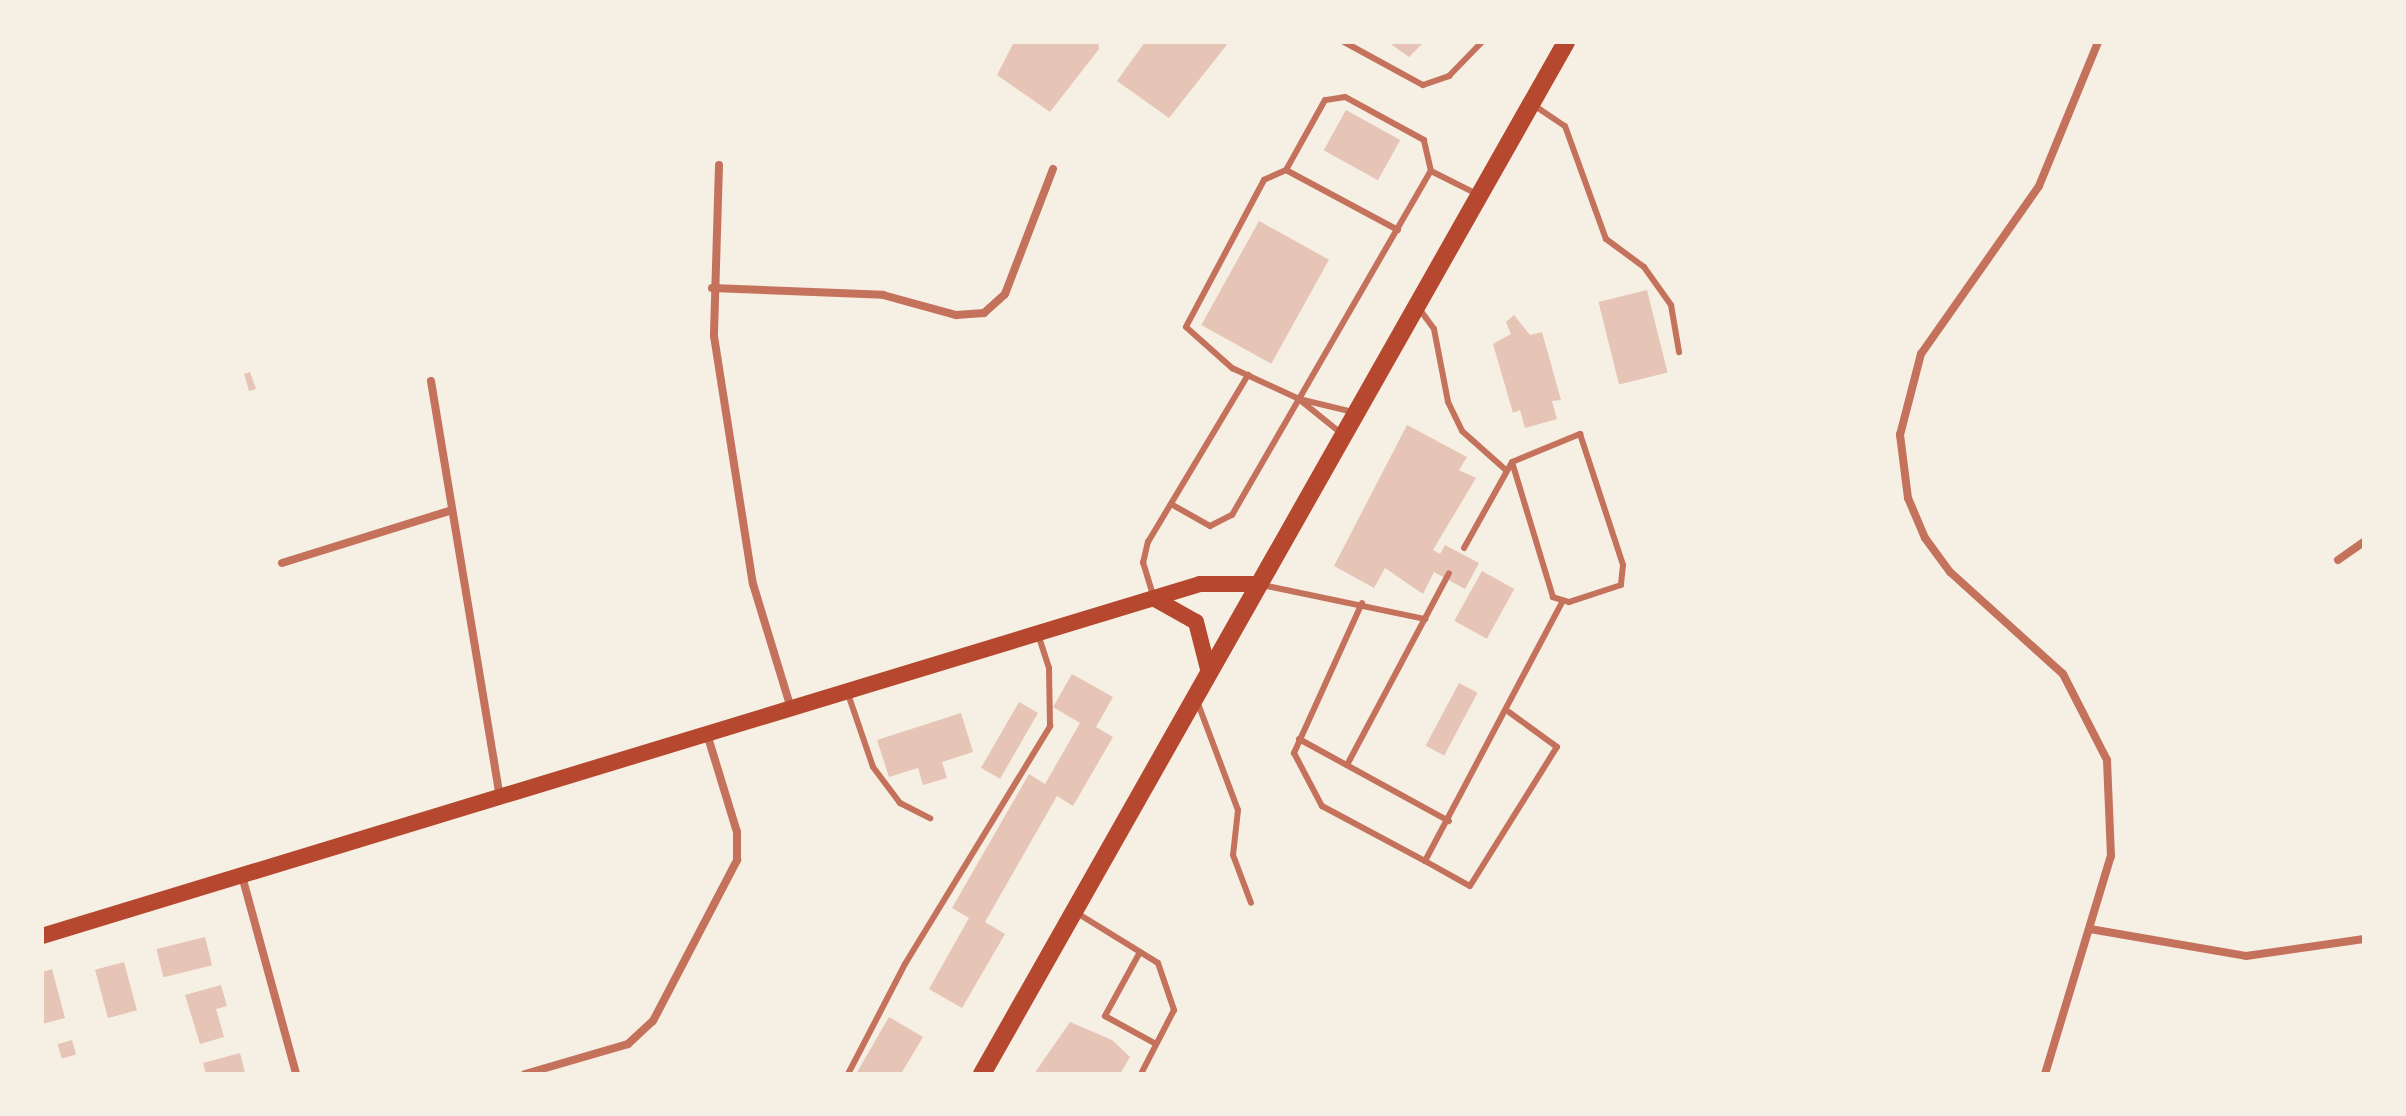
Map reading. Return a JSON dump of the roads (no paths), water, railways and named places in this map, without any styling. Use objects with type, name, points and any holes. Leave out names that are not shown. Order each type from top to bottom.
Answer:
[{"type":"main road","points":[[982,1074],[1566,42]]},
{"type":"main road","points":[[42,936],[1200,584],[1259,584]]},
{"type":"main road","points":[[1154,598],[1196,622],[1209,673]]},
{"type":"street","points":[[2045,1074],[2090,929],[2114,832],[2100,737],[2047,656],[1937,556],[1908,498],[1900,435],[1921,354],[2039,186],[2098,42]]},
{"type":"street","points":[[719,165],[712,288],[753,584],[791,709]]},
{"type":"street","points":[[712,288],[883,295],[956,315],[984,313],[1005,294],[1053,169]]},
{"type":"street","points":[[431,381],[500,797]]},
{"type":"street","points":[[282,563],[452,510]]},
{"type":"street","points":[[2338,560],[2364,542]]},
{"type":"street","points":[[525,1074],[628,1044],[653,1021],[737,860],[737,832],[707,734]]},
{"type":"street","points":[[242,875],[296,1074]]},
{"type":"street","points":[[2090,929],[2246,956],[2364,939]]},
{"type":"lane","points":[[1344,42],[1423,85],[1449,76],[1482,42]]},
{"type":"lane","points":[[1171,504],[1210,526],[1232,515],[1299,399],[1398,230],[1431,171],[1424,140],[1338,96],[1325,100],[1286,170],[1264,180],[1188,314],[1192,336],[1232,368],[1299,399],[1345,435]]},
{"type":"lane","points":[[1532,104],[1565,126],[1606,239],[1644,267],[1671,305],[1679,352]]},
{"type":"lane","points":[[1286,170],[1398,230]]},
{"type":"lane","points":[[1431,171],[1480,196]]},
{"type":"lane","points":[[1417,307],[1434,329],[1448,402],[1462,431],[1506,470]]},
{"type":"lane","points":[[1154,598],[1143,563],[1156,523],[1171,504],[1248,375]]},
{"type":"lane","points":[[1299,399],[1326,400],[1356,414]]},
{"type":"lane","points":[[1464,548],[1512,462],[1580,434],[1623,565],[1621,585],[1563,600],[1553,597],[1512,462]]},
{"type":"lane","points":[[1347,765],[1449,573]]},
{"type":"lane","points":[[1259,584],[1362,603],[1425,619]]},
{"type":"lane","points":[[1425,861],[1509,712],[1563,600]]},
{"type":"lane","points":[[1362,603],[1294,753],[1322,806],[1470,886],[1557,747],[1509,712]]},
{"type":"lane","points":[[848,1074],[905,964],[1050,726],[1049,668],[1038,634]]},
{"type":"lane","points":[[847,691],[873,767],[900,803],[930,818]]},
{"type":"lane","points":[[1195,697],[1238,810],[1233,855],[1251,903]]},
{"type":"lane","points":[[1299,739],[1449,821]]},
{"type":"lane","points":[[1074,911],[1158,963],[1174,1010],[1141,1074]]},
{"type":"lane","points":[[1140,952],[1105,1016],[1156,1044]]}]
